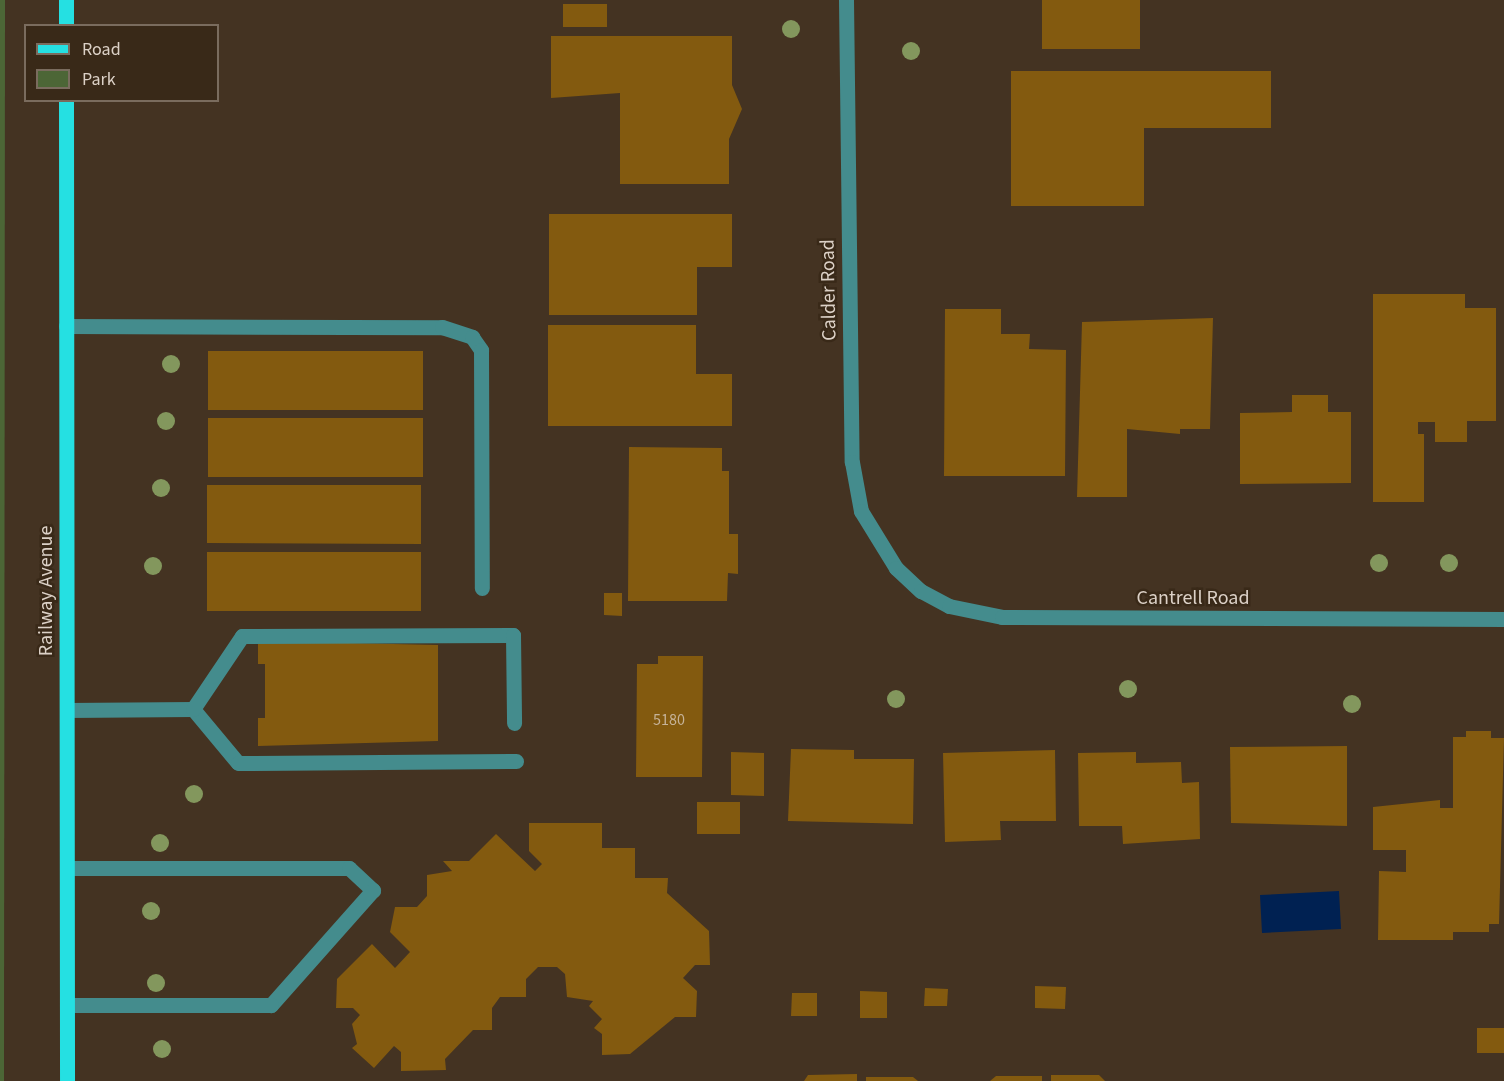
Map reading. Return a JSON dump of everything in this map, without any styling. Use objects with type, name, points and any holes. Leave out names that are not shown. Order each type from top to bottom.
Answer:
[{"type":"main road","points":[[66,0],[66,24]]},
{"type":"main road","name":"Railway Avenue","points":[[66,102],[67,1081]]},
{"type":"street","name":"Calder Road","points":[[846,0],[852,462],[861,511],[896,568]]},
{"type":"street","points":[[66,326],[442,327],[472,337],[481,350],[482,588]]},
{"type":"street","name":"Cantrell Road","points":[[896,568],[921,591],[949,606],[1002,617],[1504,619]]},
{"type":"street","points":[[193,710],[242,636],[513,635],[514,723]]},
{"type":"street","points":[[67,710],[193,710],[238,763],[516,761]]},
{"type":"street","points":[[67,868],[349,868],[373,890],[271,1005],[67,1005]]},
{"type":"green space","points":[[0,0],[5,0],[4,1081],[0,1081]]},
{"type":"water","points":[[1339,891],[1341,929],[1262,933],[1260,895]]},
{"type":"building","points":[[1042,0],[1140,0],[1140,49],[1042,49]]},
{"type":"building","points":[[563,4],[607,4],[607,27],[563,27]]},
{"type":"building","points":[[551,36],[732,36],[732,85],[742,109],[729,139],[729,184],[620,184],[620,93],[551,98]]},
{"type":"building","points":[[1011,71],[1271,71],[1271,128],[1144,128],[1144,206],[1011,206]]},
{"type":"building","points":[[549,214],[732,214],[732,267],[697,267],[697,315],[549,315]]},
{"type":"building","points":[[1373,294],[1465,294],[1465,308],[1496,308],[1496,421],[1467,421],[1467,442],[1435,442],[1435,422],[1418,422],[1418,434],[1424,434],[1424,502],[1373,502]]},
{"type":"building","points":[[945,309],[1001,309],[1001,334],[1030,334],[1029,349],[1066,350],[1065,476],[944,476]]},
{"type":"building","points":[[1213,318],[1210,429],[1180,429],[1180,434],[1127,429],[1127,497],[1077,497],[1082,322]]},
{"type":"building","points":[[548,325],[696,325],[696,374],[732,374],[732,426],[548,426]]},
{"type":"building","points":[[208,351],[423,351],[423,410],[208,410]]},
{"type":"building","points":[[1292,395],[1328,395],[1328,412],[1351,412],[1351,483],[1240,484],[1240,413],[1292,412]]},
{"type":"building","points":[[208,418],[423,418],[423,477],[208,477]]},
{"type":"building","points":[[629,447],[722,448],[722,471],[729,471],[729,534],[738,534],[738,574],[728,573],[727,601],[628,601]]},
{"type":"building","points":[[207,485],[421,485],[421,544],[207,543]]},
{"type":"building","points":[[207,552],[421,552],[421,611],[207,611]]},
{"type":"building","points":[[604,593],[622,593],[622,616],[604,615]]},
{"type":"building","points":[[258,641],[438,645],[438,741],[258,746],[258,718],[265,718],[265,664],[258,664]]},
{"type":"building","points":[[658,656],[703,656],[702,777],[636,777],[637,664],[658,664]]},
{"type":"building","points":[[1466,731],[1491,731],[1491,738],[1504,738],[1499,924],[1489,924],[1489,932],[1453,932],[1453,940],[1378,940],[1379,871],[1406,872],[1406,850],[1373,850],[1373,807],[1440,800],[1440,808],[1453,808],[1453,737],[1466,737]]},
{"type":"building","points":[[1347,746],[1347,826],[1231,823],[1230,747]]},
{"type":"building","points":[[791,749],[854,750],[854,759],[914,759],[913,824],[788,821]]},
{"type":"building","points":[[1055,750],[1056,821],[1000,821],[1001,840],[945,842],[943,753]]},
{"type":"building","points":[[731,752],[764,753],[764,796],[731,795]]},
{"type":"building","points":[[1136,752],[1136,763],[1181,762],[1182,783],[1199,782],[1200,839],[1123,844],[1122,826],[1079,826],[1078,753]]},
{"type":"building","points":[[697,802],[740,802],[740,834],[697,834]]},
{"type":"building","points":[[529,823],[602,823],[602,848],[635,848],[635,878],[668,878],[667,893],[709,931],[710,965],[695,965],[683,978],[697,991],[696,1017],[675,1017],[630,1054],[602,1055],[602,1034],[594,1028],[602,1019],[589,1006],[593,1001],[567,997],[565,974],[557,967],[538,967],[526,979],[526,997],[500,997],[492,1008],[492,1030],[473,1030],[445,1059],[446,1070],[401,1071],[401,1052],[394,1046],[374,1068],[352,1048],[357,1044],[352,1024],[360,1015],[353,1008],[336,1008],[337,979],[372,944],[395,968],[410,952],[390,932],[395,907],[417,907],[427,896],[427,875],[452,871],[443,861],[469,861],[496,834],[535,871],[542,864],[529,851]]},
{"type":"building","points":[[1035,986],[1066,987],[1065,1009],[1035,1008]]},
{"type":"building","points":[[925,988],[948,989],[947,1006],[924,1006]]},
{"type":"building","points":[[860,991],[887,992],[887,1018],[860,1018]]},
{"type":"building","points":[[792,993],[817,993],[817,1016],[791,1016]]},
{"type":"building","points":[[1477,1028],[1504,1028],[1504,1053],[1477,1053]]},
{"type":"building","points":[[857,1074],[857,1081],[804,1081],[808,1075]]},
{"type":"building","points":[[1051,1075],[1099,1075],[1105,1081],[1051,1081]]},
{"type":"building","points":[[996,1076],[1042,1076],[1042,1081],[990,1081]]},
{"type":"building","points":[[866,1077],[913,1077],[918,1081],[866,1081]]}]
